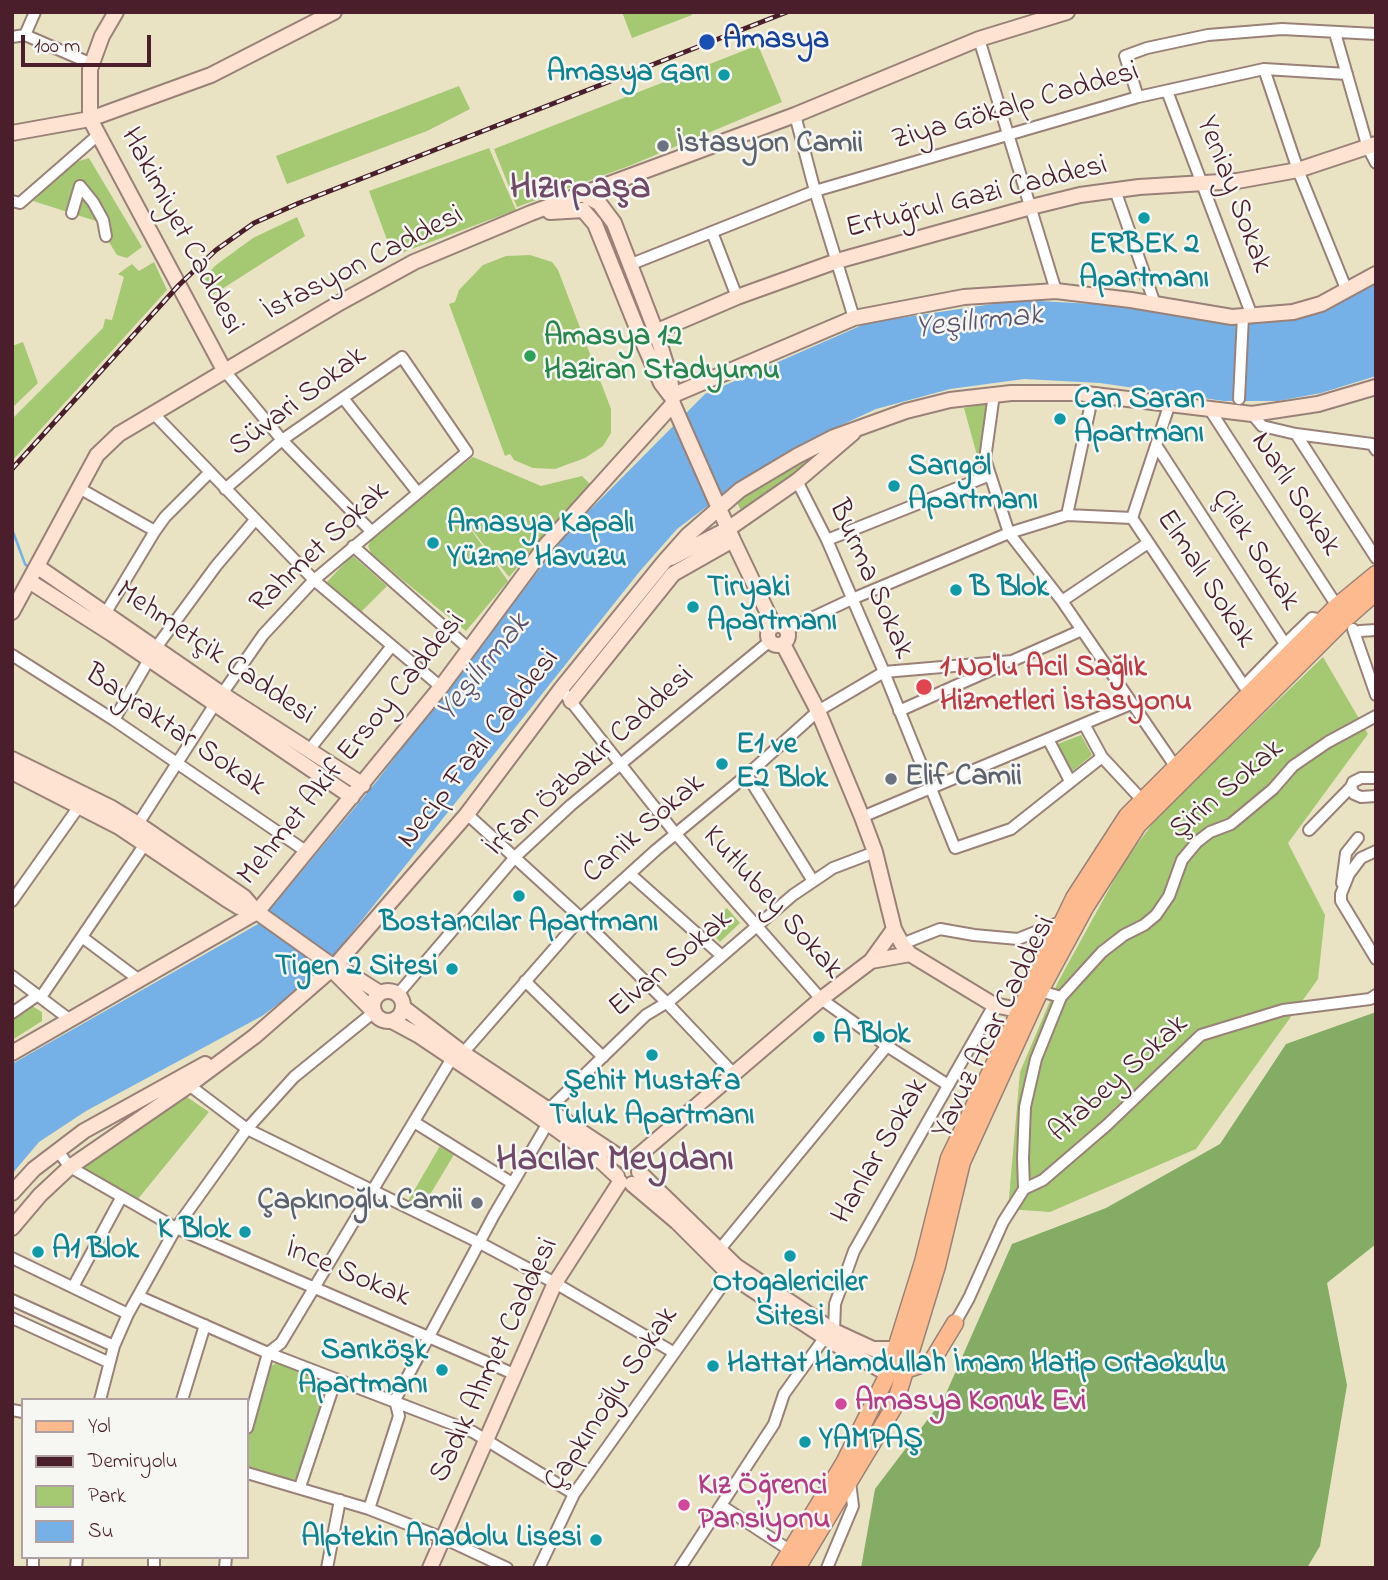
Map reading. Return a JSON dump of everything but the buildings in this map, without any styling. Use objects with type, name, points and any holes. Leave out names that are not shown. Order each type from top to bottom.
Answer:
[{"type":"main road","name":"Yavuz Acar Caddesi","points":[[797,1568],[894,1408],[895,1373],[949,1158],[1074,898],[1127,816],[1336,606],[1376,574]]},
{"type":"main road","name":"Yavuz Acar Caddesi","points":[[902,1349],[937,1266],[962,1163],[1040,991],[1086,906],[1138,825],[1342,622],[1376,592]]},
{"type":"main road","points":[[902,1349],[931,1347],[955,1323]]},
{"type":"main road","points":[[780,1568],[792,1551],[822,1489],[844,1463],[895,1373],[932,1361],[955,1323]]},
{"type":"street","points":[[25,35],[35,12]]},
{"type":"street","points":[[12,133],[90,119],[211,75],[334,12]]},
{"type":"street","points":[[795,115],[815,99],[1034,12]]},
{"type":"street","points":[[584,195],[795,115],[979,40],[1067,12]]},
{"type":"street","points":[[90,119],[92,64],[112,13]]},
{"type":"street","points":[[1139,97],[1125,55],[1147,48],[1208,35],[1282,29],[1376,34]]},
{"type":"street","points":[[1335,33],[1376,163]]},
{"type":"street","points":[[12,37],[25,35],[92,64]]},
{"type":"street","points":[[979,40],[1056,290]]},
{"type":"street","points":[[1265,69],[1298,170],[1347,290]]},
{"type":"street","name":"Ziya Gökalp Caddesi","points":[[629,265],[815,191],[1139,97],[1265,69],[1346,74]]},
{"type":"street","name":"Yeniay Sokak","points":[[1167,91],[1202,183],[1247,316]]},
{"type":"street","points":[[795,115],[854,318]]},
{"type":"street","name":"Hakimiyet Caddesi","points":[[90,119],[224,370]]},
{"type":"street","points":[[12,201],[15,204],[20,203],[98,135]]},
{"type":"street","name":"Ertuğrul Gazi Caddesi","points":[[642,338],[737,297],[836,261],[1080,194],[1237,181],[1298,170],[1372,146]]},
{"type":"street","points":[[72,213],[80,186],[103,220],[106,236]]},
{"type":"street","points":[[1115,190],[1156,304]]},
{"type":"street","points":[[584,195],[599,203],[614,223],[656,332],[670,377],[673,403]]},
{"type":"street","name":"İstasyon Caddesi","points":[[12,612],[97,455],[119,434],[224,370],[414,262],[531,213],[584,195]]},
{"type":"street","points":[[531,213],[583,210],[595,224],[661,383],[673,403],[778,635],[818,711],[875,852],[894,929],[906,949],[994,1005],[1018,1010]]},
{"type":"street","points":[[712,232],[737,297]]},
{"type":"street","points":[[673,403],[854,318],[964,297],[1056,290],[1232,317],[1293,312],[1321,304],[1376,274]]},
{"type":"street","points":[[1239,400],[1247,316]]},
{"type":"street","name":"Süvari Sokak","points":[[225,489],[282,440],[402,357],[467,452]]},
{"type":"street","points":[[224,370],[282,440],[371,531]]},
{"type":"street","name":"Necip Fazıl Caddesi","points":[[566,695],[664,562],[718,504],[834,437],[906,411],[994,394],[1093,394],[1252,414],[1318,404],[1376,387]]},
{"type":"street","points":[[994,394],[985,459],[1009,533],[1062,601],[1175,766]]},
{"type":"street","points":[[1067,515],[1093,394]]},
{"type":"street","points":[[343,398],[418,492]]},
{"type":"street","name":"Mehmet Akif Ersoy Caddesi","points":[[12,1053],[138,979],[260,914],[441,687],[547,544],[673,403]]},
{"type":"street","name":"Elmalı Sokak","points":[[1170,403],[1132,518],[1244,686],[1285,644]]},
{"type":"street","name":"Narlı Sokak","points":[[1210,410],[1336,606]]},
{"type":"street","points":[[153,412],[314,580],[441,687]]},
{"type":"street","points":[[1252,414],[1262,426],[1296,434],[1371,443],[1376,450]]},
{"type":"street","points":[[731,535],[859,428]]},
{"type":"street","points":[[1296,434],[1376,558]]},
{"type":"street","name":"Çilek Sokak","points":[[1156,445],[1285,644],[1312,618],[1323,620]]},
{"type":"street","name":"Rahmet Sokak","points":[[138,824],[218,699],[263,635],[314,580],[467,452]]},
{"type":"street","points":[[105,614],[165,517],[209,472]]},
{"type":"street","points":[[827,540],[990,475]]},
{"type":"street","name":"Burma Sokak","points":[[797,481],[827,540],[884,672],[955,848],[1011,829],[1102,757]]},
{"type":"street","points":[[79,488],[155,531]]},
{"type":"street","name":"İrfan Özbakır Caddesi","points":[[401,1001],[516,856],[571,805],[778,635],[852,599],[1009,533],[1067,515],[1132,518]]},
{"type":"street","points":[[114,720],[152,654],[216,566],[256,520]]},
{"type":"street","name":"Necip Fazıl Caddesi","points":[[664,562],[731,535]]},
{"type":"street","name":"Necip Fazıl Caddesi","points":[[184,1082],[255,1036],[331,965],[467,814],[566,695],[673,575],[731,535]]},
{"type":"street","points":[[1062,601],[1148,544]]},
{"type":"street","points":[[353,547],[469,649]]},
{"type":"street","name":"Mehmetçik Caddesi","points":[[38,567],[105,614],[152,654]]},
{"type":"street","name":"Mehmetçik Caddesi","points":[[29,581],[152,654],[352,797]]},
{"type":"street","points":[[1376,629],[1354,632],[1376,695]]},
{"type":"street","points":[[899,710],[1082,630]]},
{"type":"street","points":[[309,750],[391,647]]},
{"type":"street","name":"Bayraktar Sokak","points":[[12,655],[114,720],[307,852]]},
{"type":"street","points":[[884,672],[1012,661]]},
{"type":"street","name":"Canik Sokak","points":[[268,1353],[281,1343],[414,1122],[457,1056],[581,918],[675,833],[747,775],[818,711],[884,672]]},
{"type":"street","name":"Kutlubey Sokak","points":[[566,695],[675,833],[821,999],[887,1046],[948,1084]]},
{"type":"street","name":"Mehmetçik Caddesi","points":[[218,699],[309,750],[363,785]]},
{"type":"street","points":[[862,817],[1131,704]]},
{"type":"street","name":"Şirin Sokak","points":[[1061,997],[1102,952],[1156,915],[1169,896],[1182,860],[1197,842],[1210,832],[1231,824],[1273,789],[1293,766],[1328,742],[1376,716]]},
{"type":"street","points":[[1084,724],[1102,757],[1142,800]]},
{"type":"street","points":[[1048,739],[1070,781]]},
{"type":"street","points":[[12,759],[110,807],[138,824],[244,897],[260,914],[331,965],[380,993]]},
{"type":"street","points":[[747,775],[813,881]]},
{"type":"street","points":[[14,776],[80,805],[120,827],[226,899],[260,914]]},
{"type":"street","points":[[1310,830],[1353,782],[1361,778],[1376,778]]},
{"type":"street","points":[[1351,787],[1354,794],[1361,797],[1376,796]]},
{"type":"street","points":[[12,901],[80,805]]},
{"type":"street","points":[[467,814],[581,918],[734,1074],[821,999],[871,961],[894,929]]},
{"type":"street","points":[[1358,838],[1346,853],[1341,901],[1376,959]]},
{"type":"street","points":[[12,1013],[39,996],[145,844]]},
{"type":"street","points":[[1341,894],[1349,874],[1360,858],[1376,851]]},
{"type":"street","name":"Elvan Sokak","points":[[395,1400],[548,1117],[646,1015],[667,1003],[755,926],[834,868],[875,852]]},
{"type":"street","points":[[630,874],[722,956]]},
{"type":"street","points":[[871,961],[906,949],[940,929],[1017,939],[1063,921]]},
{"type":"street","points":[[82,937],[138,979]]},
{"type":"street","points":[[331,965],[336,974],[381,1020],[392,1021],[457,1056],[629,1172],[720,1249],[733,1270]]},
{"type":"street","points":[[12,976],[69,1018]]},
{"type":"street","points":[[525,981],[603,1057]]},
{"type":"street","points":[[374,1012],[374,999],[380,993],[388,991],[457,1056]]},
{"type":"street","points":[[1040,991],[1061,997]]},
{"type":"street","name":"Atabey Sokak","points":[[955,1323],[970,1298],[1003,1222],[1024,1189],[1044,1180],[1107,1125],[1201,1035],[1283,1010],[1370,999],[1376,995]]},
{"type":"street","name":"Atabey Sokak","points":[[1024,1189],[1026,1107],[1036,1059],[1061,997]]},
{"type":"street","points":[[392,1021],[400,1016],[401,1001]]},
{"type":"street","name":"Hanlar Sokak","points":[[830,1334],[835,1304],[854,1251],[994,1005]]},
{"type":"street","points":[[100,1398],[108,1362],[128,1314],[176,1228],[247,1129],[294,1077],[374,1012]]},
{"type":"street","points":[[720,1249],[887,1046]]},
{"type":"street","name":"Sadık Ahmet Caddesi","points":[[430,1568],[555,1283],[629,1172],[650,1147],[734,1074]]},
{"type":"street","points":[[184,1082],[247,1129],[480,1243],[673,1352]]},
{"type":"street","points":[[12,1193],[34,1169],[83,1131],[184,1082]]},
{"type":"street","points":[[12,1228],[40,1195],[70,1167],[184,1082]]},
{"type":"street","points":[[414,1122],[512,1183]]},
{"type":"street","name":"İnce Sokak","points":[[57,1150],[70,1167],[176,1228],[514,1374]]},
{"type":"street","points":[[629,1172],[677,1222],[733,1270],[895,1373]]},
{"type":"street","points":[[73,1287],[121,1198]]},
{"type":"street","points":[[12,1258],[128,1314]]},
{"type":"street","name":"Çapkınoğlu Sokak","points":[[539,1568],[574,1494],[733,1270]]},
{"type":"street","points":[[138,1296],[268,1353],[395,1400],[485,1439],[574,1494]]},
{"type":"street","points":[[12,1300],[114,1346]]},
{"type":"street","points":[[12,1318],[108,1362]]},
{"type":"street","points":[[182,1398],[205,1325]]},
{"type":"street","points":[[830,1334],[873,1349],[902,1349]]},
{"type":"street","points":[[680,1568],[774,1424],[784,1394],[830,1334]]},
{"type":"street","points":[[248,1424],[268,1353]]},
{"type":"street","points":[[300,1488],[336,1378]]},
{"type":"street","points":[[369,1510],[399,1416],[395,1400]]},
{"type":"street","points":[[248,1473],[369,1510],[443,1538],[507,1568]]},
{"type":"street","points":[[827,1568],[853,1506],[850,1482]]},
{"type":"street","points":[[327,1568],[340,1500]]},
{"type":"street","points":[[722,1506],[792,1551]]},
{"type":"green space","points":[[622,12],[691,12],[692,15],[632,38]]},
{"type":"green space","points":[[758,45],[782,102],[629,166],[517,207],[494,149]]},
{"type":"green space","points":[[459,86],[470,109],[427,131],[287,184],[276,156]]},
{"type":"green space","points":[[489,148],[516,210],[393,256],[369,191]]},
{"type":"green space","points":[[89,158],[142,247],[127,258],[117,255],[96,221],[33,201],[59,175],[79,161]]},
{"type":"green space","points":[[297,217],[305,236],[211,296],[204,277],[216,265],[253,238]]},
{"type":"green space","name":"Amasya 12 Haziran Stadyumu","points":[[530,255],[552,262],[558,270],[611,409],[611,433],[603,446],[585,458],[555,469],[533,468],[514,460],[510,454],[505,456],[449,304],[455,302],[459,290],[483,265],[506,256]]},
{"type":"green space","points":[[154,262],[167,290],[12,461],[12,419],[103,328],[105,319],[112,320],[124,277],[118,274],[132,264],[139,271]]},
{"type":"green space","points":[[23,342],[38,383],[12,408],[12,346]]},
{"type":"green space","points":[[989,405],[978,459],[964,408]]},
{"type":"green space","points":[[834,442],[744,516],[736,501]]},
{"type":"green space","points":[[473,457],[541,486],[582,476],[590,484],[509,577],[456,509],[508,581],[466,631],[371,553],[368,546],[372,539]]},
{"type":"green space","points":[[352,555],[387,586],[360,613],[327,582]]},
{"type":"green space","points":[[1323,657],[1368,734],[1288,843],[1325,915],[1318,979],[1196,1149],[1050,1212],[1008,1209],[1020,1072],[1058,982],[1124,862],[1159,815]]},
{"type":"green space","points":[[1081,735],[1092,755],[1070,773],[1055,745]]},
{"type":"green space","points":[[727,908],[740,923],[720,942],[706,927]]},
{"type":"green space","points":[[32,1006],[42,1012],[42,1021],[12,1040],[12,1019]]},
{"type":"green space","points":[[1376,1012],[1376,1244],[1327,1283],[1347,1385],[1320,1546],[1307,1568],[861,1568],[875,1489],[944,1398],[1012,1244],[1106,1208],[1220,1144],[1286,1044]]},
{"type":"green space","points":[[184,1095],[209,1112],[138,1199],[81,1167]]},
{"type":"green space","points":[[440,1146],[455,1153],[422,1208],[408,1201]]},
{"type":"green space","points":[[277,1362],[324,1381],[329,1387],[300,1477],[295,1480],[248,1468],[248,1439],[270,1367]]},
{"type":"water","name":"Yeşilırmak","points":[[1376,282],[1376,376],[1321,393],[1278,401],[1224,401],[1100,383],[1024,379],[950,389],[876,409],[809,440],[746,477],[677,529],[640,571],[319,974],[262,1016],[86,1111],[39,1142],[12,1174],[12,1064],[258,924],[376,782],[569,531],[705,394],[867,323],[1019,300],[1298,315],[1343,301]]},
{"type":"waterway","points":[[12,529],[29,568]]},
{"type":"waterway","points":[[39,577],[65,595]]},
{"type":"railway","points":[[12,469],[179,285],[216,250],[254,223],[787,12]]},
{"type":"place","name":"Amasya","points":[[707,42]]},
{"type":"place","name":"Amasya Garı","points":[[724,75]]},
{"type":"place","name":"İstasyon Camii","points":[[663,146]]},
{"type":"place","name":"ERBEK 2 Apartmanı","points":[[1144,218]]},
{"type":"place","name":"Amasya 12 Haziran Stadyumu","points":[[530,356]]},
{"type":"place","name":"Can Saran Apartmanı","points":[[1060,419]]},
{"type":"place","name":"Sarıgöl Apartmanı","points":[[894,486]]},
{"type":"place","name":"Amasya Kapalı Yüzme Havuzu","points":[[433,543]]},
{"type":"place","name":"B Blok","points":[[956,590]]},
{"type":"place","name":"Tiryaki Apartmanı","points":[[693,607]]},
{"type":"place","name":"1 No'lu Acil Sağlık Hizmetleri İstasyonu","points":[[924,687]]},
{"type":"place","name":"E1 ve E2 Blok","points":[[722,764]]},
{"type":"place","name":"Elif Camii","points":[[891,779]]},
{"type":"place","name":"Bostancılar Apartmanı","points":[[519,896]]},
{"type":"place","name":"Tigen 2 Sitesi","points":[[452,969]]},
{"type":"place","name":"A Blok","points":[[819,1037]]},
{"type":"place","name":"Şehit Mustafa Tuluk Apartmanı","points":[[652,1055]]},
{"type":"place","name":"Çapkınoğlu Camii","points":[[477,1203]]},
{"type":"place","name":"K Blok","points":[[245,1232]]},
{"type":"place","name":"A1 Blok","points":[[38,1252]]},
{"type":"place","name":"Otogalericiler Sitesi","points":[[790,1256]]},
{"type":"place","name":"Hattat Hamdullah İmam Hatip Ortaokulu","points":[[713,1366]]},
{"type":"place","name":"Sarıköşk Apartmanı","points":[[442,1370]]},
{"type":"place","name":"Amasya Konuk Evi","points":[[841,1404]]},
{"type":"place","name":"YAMPAŞ","points":[[805,1442]]},
{"type":"place","name":"Kız Öğrenci Pansiyonu","points":[[684,1505]]},
{"type":"place","name":"Alptekin Anadolu Lisesi","points":[[596,1540]]},
{"type":"district","name":"Hızırpaşa","points":[[580,191]]},
{"type":"district","name":"Hacılar Meydanı","points":[[615,1163]]}]
